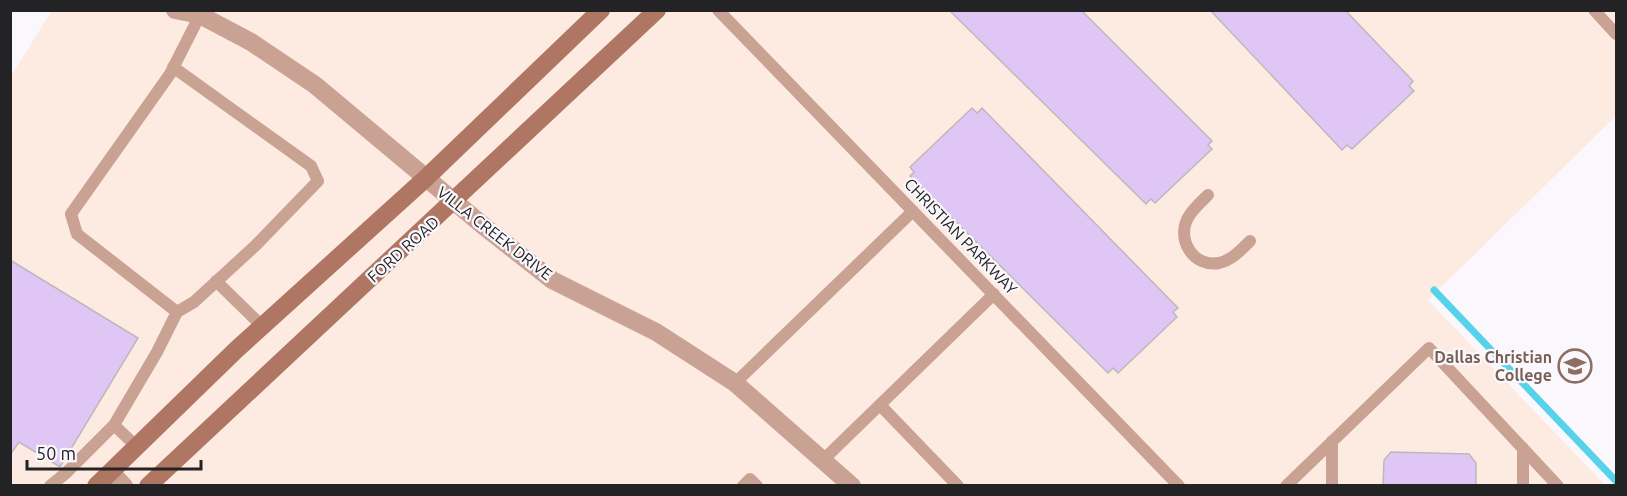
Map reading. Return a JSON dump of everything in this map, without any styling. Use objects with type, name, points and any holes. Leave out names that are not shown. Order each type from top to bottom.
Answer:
[{"type":"street","name":"VILLA CREEK DRIVE","points":[[175,10],[198,13],[252,42],[315,85],[552,280],[656,332],[735,383],[852,486]]},
{"type":"street","points":[[96,486],[262,326],[426,178],[601,10]]},
{"type":"street","name":"FORD ROAD","points":[[148,486],[347,299],[455,202],[657,10]]},
{"type":"street","points":[[111,472],[124,486]]},
{"type":"lane","name":"CHRISTIAN PARKWAY","points":[[718,10],[1179,486]]},
{"type":"lane","points":[[1594,10],[1617,34]]},
{"type":"lane","points":[[177,312],[77,234],[71,213],[173,67],[198,13]]},
{"type":"lane","points":[[50,486],[114,424],[157,352],[177,312],[194,302],[255,246],[318,181],[311,166],[173,67]]},
{"type":"lane","points":[[1208,195],[1188,216],[1184,228],[1189,251],[1206,264],[1219,263],[1228,260],[1250,241]]},
{"type":"lane","points":[[735,383],[913,211]]},
{"type":"lane","points":[[216,281],[262,326]]},
{"type":"lane","points":[[823,460],[994,294]]},
{"type":"lane","points":[[1286,486],[1429,348],[1558,486]]},
{"type":"lane","points":[[880,405],[958,486]]},
{"type":"lane","points":[[114,424],[137,447]]},
{"type":"lane","points":[[1332,441],[1332,486]]},
{"type":"lane","points":[[1523,448],[1523,486]]},
{"type":"lane","points":[[743,486],[750,479],[757,486]]},
{"type":"shaded area","points":[[52,10],[1616,11],[1616,116],[1428,300],[1605,485],[11,485],[10,78]]},
{"type":"building","points":[[949,10],[1081,10],[1212,141],[1208,145],[1212,149],[1155,203],[1151,199],[1146,204]]},
{"type":"building","points":[[1210,10],[1345,10],[1413,81],[1409,86],[1414,91],[1352,149],[1347,145],[1342,150]]},
{"type":"building","points":[[972,108],[977,113],[982,108],[1178,308],[1173,312],[1177,317],[1118,373],[1113,368],[1108,373],[910,176],[914,172],[910,167]]},
{"type":"building","points":[[10,260],[138,338],[60,467],[19,442],[10,455]]},
{"type":"building","points":[[1391,452],[1469,454],[1476,463],[1476,486],[1383,486],[1384,460]]},
{"type":"waterway","points":[[1434,290],[1616,481]]},
{"type":"place","name":"Dallas Christian College","points":[[1575,366]]}]
